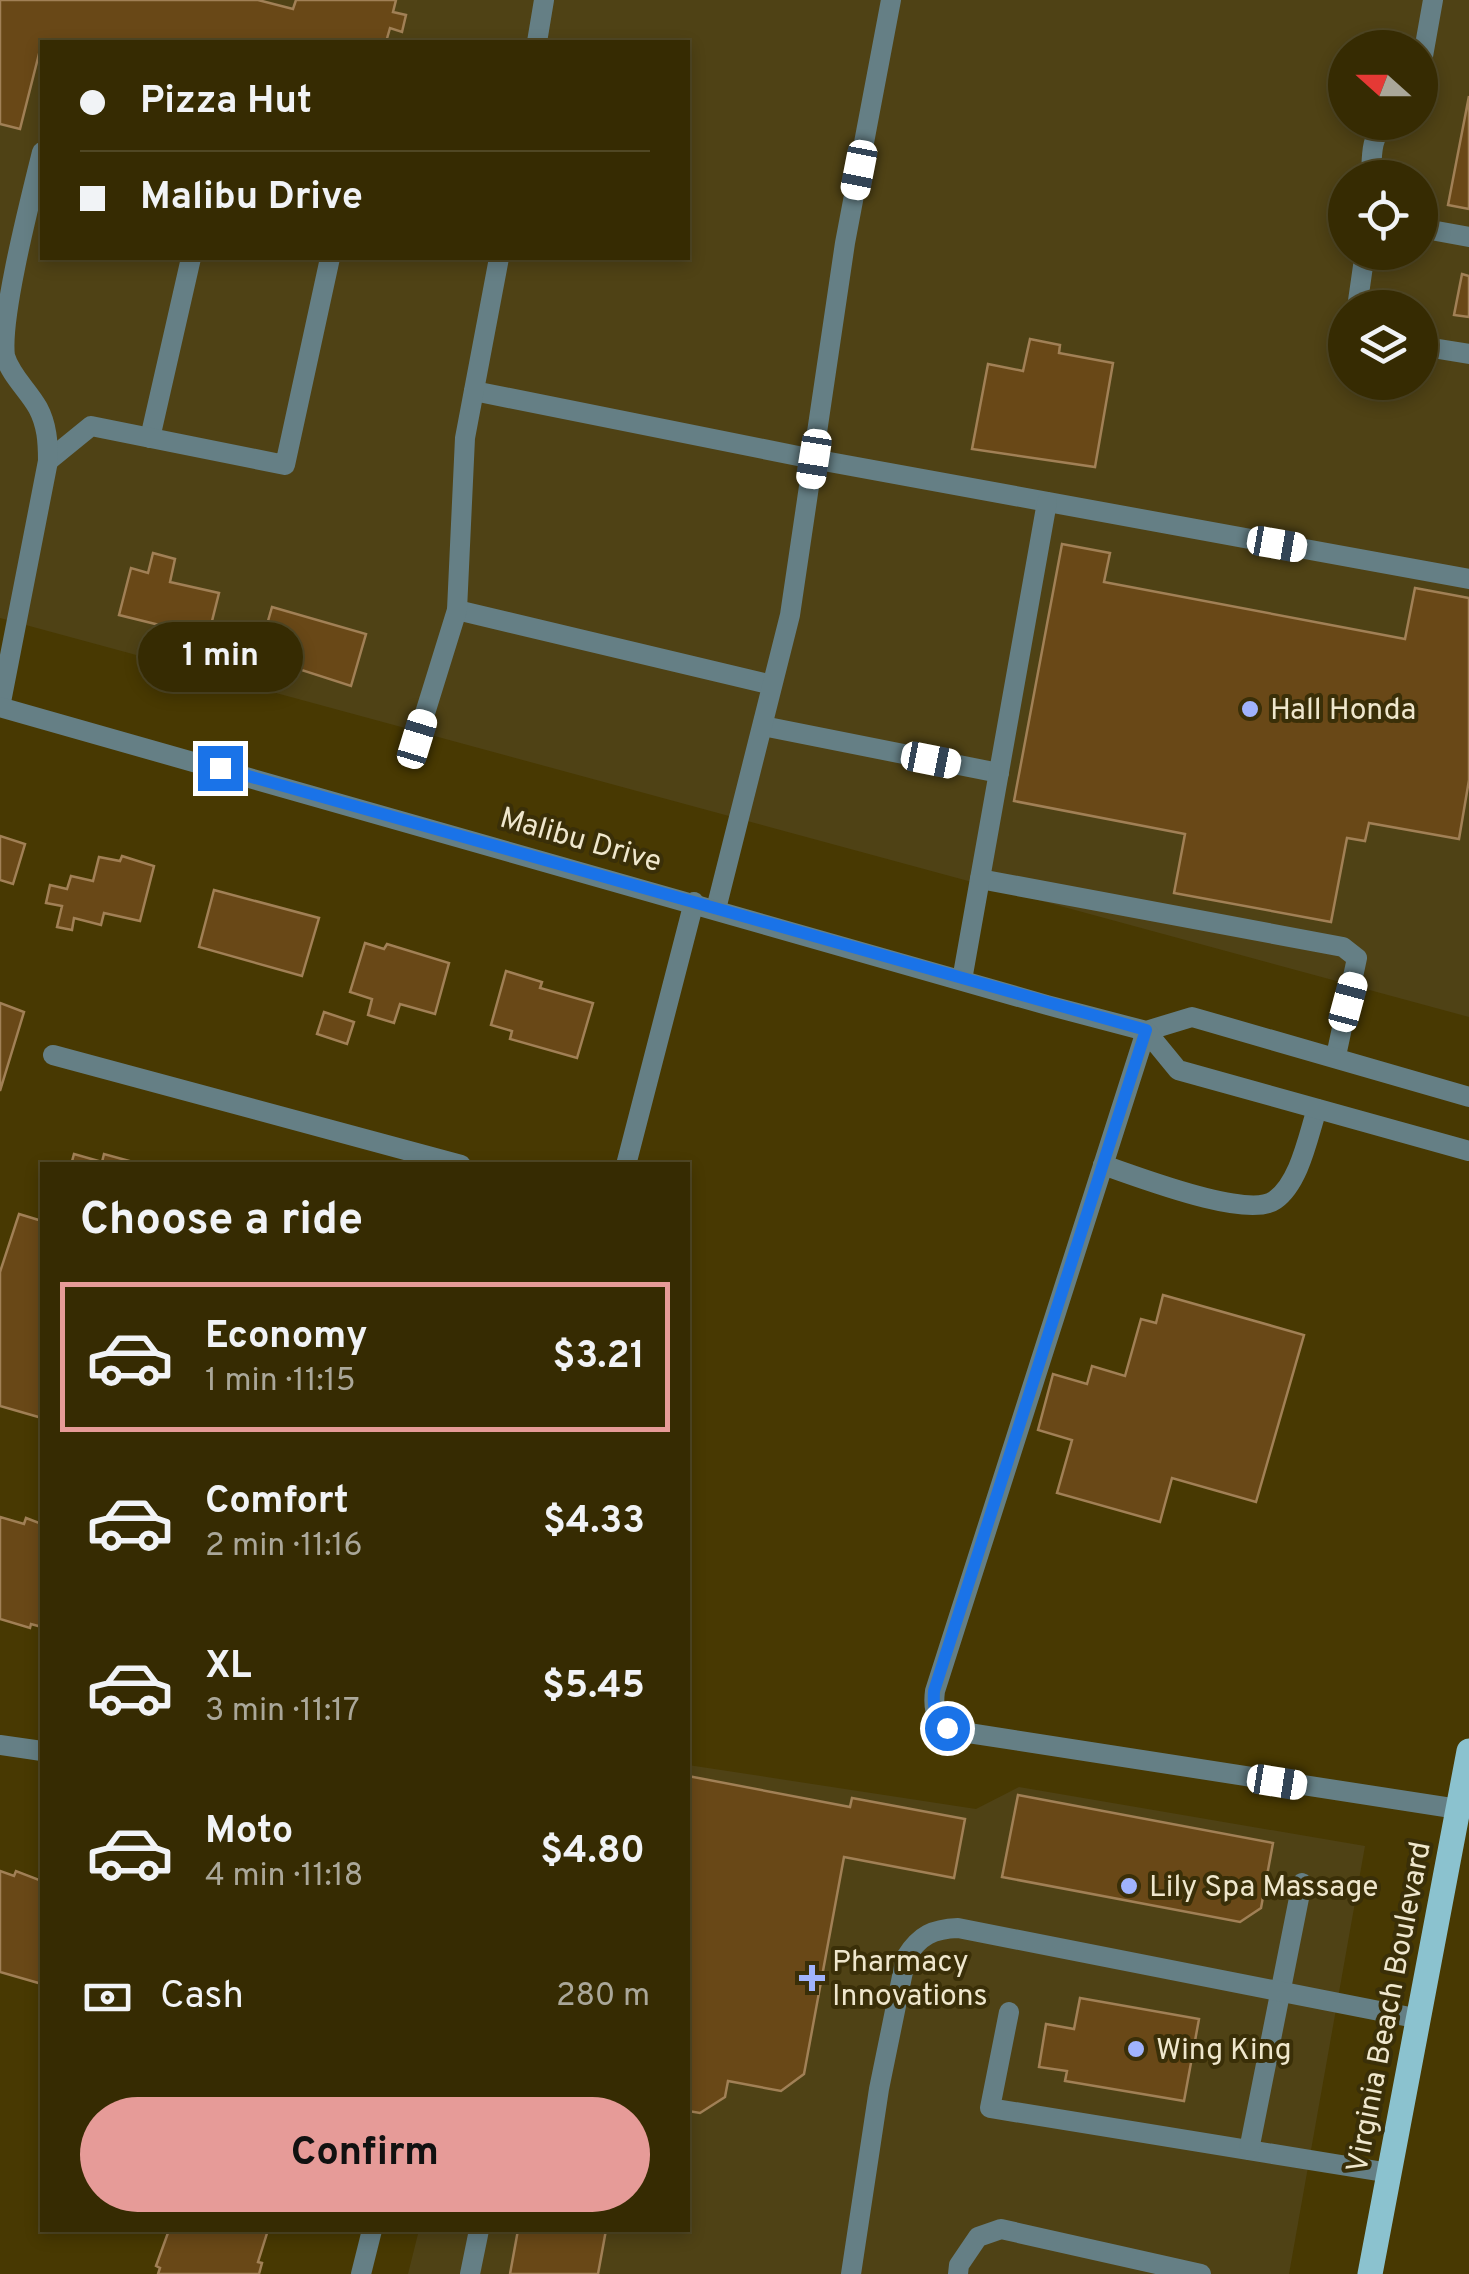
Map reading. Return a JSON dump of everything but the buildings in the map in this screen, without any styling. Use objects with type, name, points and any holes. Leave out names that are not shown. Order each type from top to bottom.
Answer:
[{"type":"main road","name":"Virginia Beach Boulevard","points":[[1370,2274],[1469,1752]]},
{"type":"street","points":[[537,40],[544,0]]},
{"type":"street","points":[[716,909],[790,615],[846,243],[891,0]]},
{"type":"street","points":[[1428,30],[1433,0]]},
{"type":"street","points":[[0,707],[48,460],[47,432],[39,410],[10,367],[4,351],[2,317],[40,160]]},
{"type":"street","points":[[1438,231],[1469,237]]},
{"type":"street","points":[[150,438],[191,260]]},
{"type":"street","points":[[48,460],[91,426],[284,465],[330,260]]},
{"type":"street","points":[[417,739],[456,610],[465,438],[499,260]]},
{"type":"street","points":[[1438,349],[1469,354]]},
{"type":"street","points":[[474,391],[814,459],[1469,579]]},
{"type":"street","points":[[962,980],[1047,502]]},
{"type":"street","points":[[456,610],[772,686]]},
{"type":"street","name":"Malibu Drive","points":[[0,707],[1146,1030]]},
{"type":"street","points":[[762,726],[998,773]]},
{"type":"street","points":[[980,879],[1343,947],[1357,958],[1336,1056]]},
{"type":"street","points":[[627,1162],[694,902]]},
{"type":"street","points":[[1146,1030],[1192,1016],[1469,1098]]},
{"type":"street","points":[[1146,1030],[1178,1070],[1469,1151]]},
{"type":"street","points":[[1146,1030],[934,1691],[937,1719],[947,1728],[962,1732],[1458,1809]]},
{"type":"street","points":[[54,1054],[450,1162]]},
{"type":"street","points":[[1103,1165],[1220,1202],[1265,1206],[1278,1199],[1291,1181],[1317,1108]]},
{"type":"street","points":[[0,1745],[40,1750]]},
{"type":"street","points":[[1249,2150],[1302,1883]]},
{"type":"street","points":[[851,2274],[879,2089],[906,1956],[918,1939],[936,1928],[958,1928],[1420,2019]]},
{"type":"street","points":[[1009,2012],[990,2108],[1390,2173]]},
{"type":"street","points":[[958,2274],[959,2265],[978,2236],[1001,2229],[1200,2274]]},
{"type":"street","points":[[361,2274],[372,2232]]},
{"type":"street","points":[[470,2274],[478,2232]]},
{"type":"shaded area","points":[[0,0],[1469,0],[1469,1017],[0,618]]},
{"type":"shaded area","points":[[690,1765],[976,1809],[1019,1787],[1365,1846],[1289,2274],[408,2274],[418,2232],[690,2232]]},
{"type":"place","name":"Hall Honda","points":[[1250,709]]},
{"type":"place","name":"Lily Spa Massage","points":[[1129,1886]]},
{"type":"place","name":"Pharmacy Innovations","points":[[812,1978]]},
{"type":"place","name":"Wing King","points":[[1136,2049]]},
{"type":"route","points":[[220,768],[1146,1030],[934,1691],[937,1719],[947,1728]]}]
